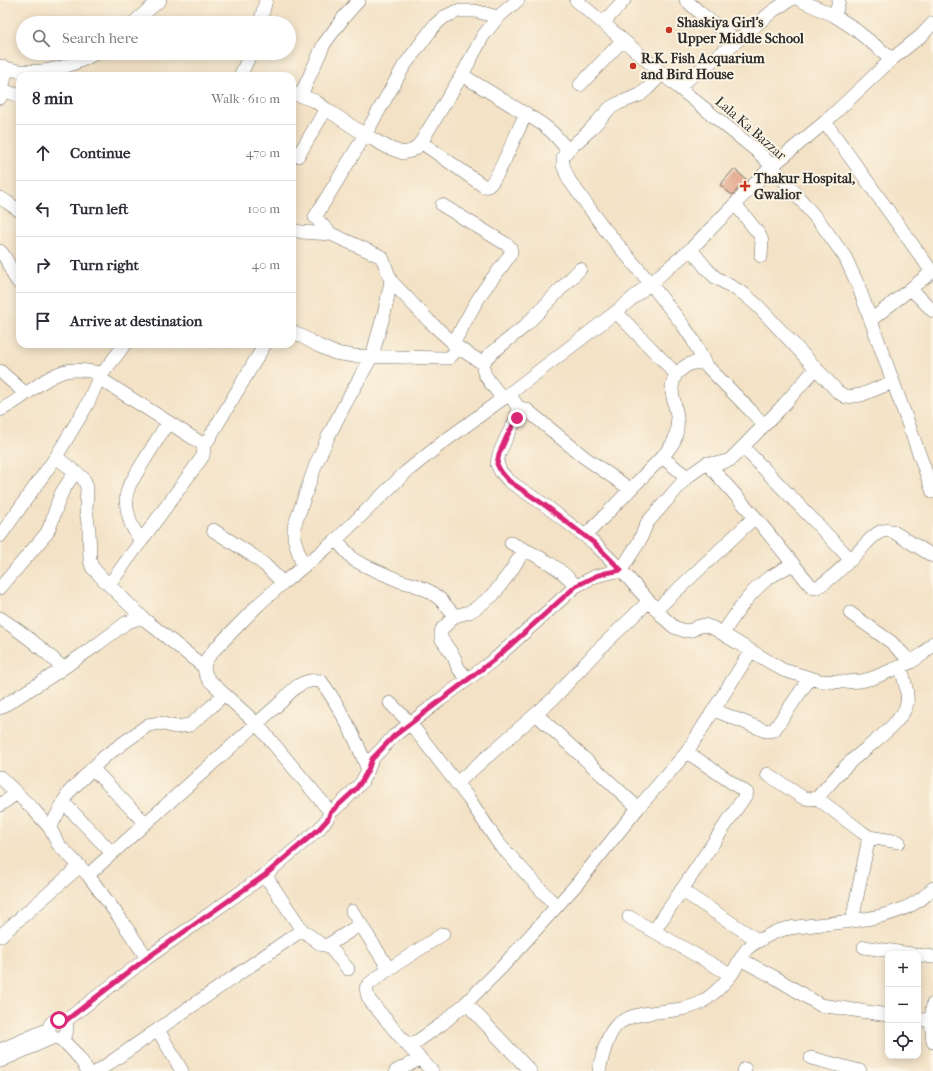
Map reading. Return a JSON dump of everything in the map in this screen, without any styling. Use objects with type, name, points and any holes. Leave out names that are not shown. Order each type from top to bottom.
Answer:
[{"type":"street","points":[[141,16],[160,0]]},
{"type":"street","points":[[262,16],[266,0]]},
{"type":"street","points":[[359,0],[344,16],[324,44],[296,94],[315,100],[326,110],[365,135],[388,148],[403,153],[416,148],[421,142],[462,75],[478,44],[498,17],[518,0]]},
{"type":"street","name":"Lala Ka Bazzar","points":[[576,0],[678,87],[758,152],[772,166],[822,225],[845,257],[858,285],[933,492]]},
{"type":"street","points":[[603,23],[624,0]]},
{"type":"street","points":[[686,0],[699,12],[737,41]]},
{"type":"street","points":[[678,87],[774,10],[790,0]]},
{"type":"street","points":[[800,0],[835,16],[852,26],[892,60]]},
{"type":"street","points":[[835,16],[839,0]]},
{"type":"street","points":[[484,364],[456,346],[429,321],[391,280],[382,257],[332,234],[315,217],[365,135],[404,66],[434,26],[444,18],[458,11],[475,11],[498,17]]},
{"type":"street","points":[[330,813],[256,723],[209,680],[205,673],[204,667],[206,660],[259,604],[336,540],[406,472],[616,312],[690,249],[772,166],[826,122],[892,60],[922,35],[933,23]]},
{"type":"street","points":[[580,85],[623,40]]},
{"type":"street","points":[[16,96],[1,94],[3,67],[21,71],[44,72],[84,60]]},
{"type":"street","points":[[242,72],[248,60]]},
{"type":"street","points":[[662,73],[648,89],[640,94],[619,102],[610,108],[589,131],[568,150],[563,157],[563,165],[569,180],[604,228],[650,283],[693,340],[705,364],[764,425]]},
{"type":"street","points":[[462,75],[542,124],[552,132],[568,150]]},
{"type":"street","points":[[298,156],[326,110]]},
{"type":"street","points":[[421,142],[485,186],[488,186],[492,182],[504,161],[526,113]]},
{"type":"street","points":[[826,122],[933,272],[871,320]]},
{"type":"street","points":[[0,198],[16,208]]},
{"type":"street","points":[[735,204],[759,234],[762,241],[761,256]]},
{"type":"street","points":[[296,333],[335,353],[354,356],[449,358],[456,346],[472,309],[511,252],[510,247],[506,244],[442,205]]},
{"type":"street","points":[[296,231],[332,234]]},
{"type":"street","points":[[690,249],[706,268],[716,277],[744,294],[758,306],[838,392],[846,397],[861,395],[893,382]]},
{"type":"street","points":[[0,251],[7,260],[16,280]]},
{"type":"street","points":[[580,269],[525,326],[487,356],[483,370],[486,375],[518,407],[527,410],[584,457],[630,489]]},
{"type":"street","points":[[303,567],[294,538],[294,527],[316,464],[328,437],[372,356],[385,310],[391,280]]},
{"type":"street","points":[[911,289],[933,312]]},
{"type":"street","points":[[616,312],[676,374]]},
{"type":"street","points":[[0,536],[56,457],[87,405],[101,376],[122,348]]},
{"type":"street","points":[[109,585],[203,456],[204,447],[264,348]]},
{"type":"street","points":[[584,536],[672,445],[677,431],[677,415],[672,382],[676,374],[690,364],[697,362],[705,364]]},
{"type":"street","points":[[88,1071],[73,1050],[54,1035],[50,1024],[56,1020],[62,1020],[64,1022],[147,958],[265,875],[319,829],[328,819],[330,813],[356,789],[368,770],[372,759],[394,736],[495,659],[576,586],[596,576],[621,570],[639,542],[647,523],[687,477],[707,463],[720,463],[730,460],[789,399],[816,368]]},
{"type":"street","points":[[0,370],[26,394]]},
{"type":"street","points":[[0,410],[55,374],[78,370],[101,376],[201,443],[204,447]]},
{"type":"street","points":[[518,407],[517,418],[499,454],[497,464],[501,472],[509,481],[546,506],[594,543],[674,627],[692,630],[704,625],[713,628],[783,670],[820,681],[862,682],[874,678],[906,665],[923,654],[933,643]]},
{"type":"street","points":[[141,542],[130,524],[126,497],[129,486],[138,468],[168,422]]},
{"type":"street","points":[[743,447],[851,560]]},
{"type":"street","points":[[662,456],[687,477]]},
{"type":"street","points":[[56,457],[83,478],[87,488],[86,510],[89,530],[90,560],[92,567],[144,619],[204,667]]},
{"type":"street","points":[[707,463],[755,517],[811,586],[815,588],[825,582],[851,560],[871,538],[885,530],[892,531],[933,556]]},
{"type":"street","points":[[0,588],[47,533],[62,492],[75,472]]},
{"type":"street","points":[[457,783],[553,699],[595,653],[755,517]]},
{"type":"street","points":[[213,530],[252,555],[265,565],[283,583]]},
{"type":"street","points":[[336,540],[354,560],[400,581],[429,591],[440,599],[455,616]]},
{"type":"street","points":[[511,543],[554,565],[576,586]]},
{"type":"street","points":[[468,679],[458,668],[454,657],[441,638],[442,629],[455,616],[469,612],[493,595],[511,571],[524,550]]},
{"type":"street","points":[[723,634],[737,612],[765,581],[793,564]]},
{"type":"street","points":[[767,774],[802,797],[810,799],[817,798],[847,765],[897,721],[903,713],[907,703],[906,665],[891,642],[850,613]]},
{"type":"street","points":[[0,618],[22,632],[63,668]]},
{"type":"street","points":[[0,708],[63,668],[126,623],[136,619],[144,619]]},
{"type":"street","points":[[409,1047],[442,1024],[466,1003],[502,967],[576,885],[638,808],[687,752],[751,651]]},
{"type":"street","points":[[714,710],[766,731],[774,730],[810,678]]},
{"type":"street","points":[[0,936],[84,870],[112,853],[256,723],[304,682],[314,680],[321,681],[349,726],[368,770]]},
{"type":"street","points":[[50,828],[69,792],[109,753],[148,725],[160,723],[175,727],[190,725],[224,694]]},
{"type":"street","points":[[390,703],[410,723],[457,783],[498,844],[556,906]]},
{"type":"street","points":[[536,714],[638,808]]},
{"type":"street","points":[[654,931],[747,793],[687,752]]},
{"type":"street","points":[[92,768],[145,824]]},
{"type":"street","points":[[0,777],[50,828],[58,844],[84,870],[147,958]]},
{"type":"street","points":[[0,805],[17,793]]},
{"type":"street","points":[[817,798],[869,837],[899,842]]},
{"type":"street","points":[[63,802],[112,853]]},
{"type":"street","points":[[852,921],[869,837]]},
{"type":"street","points":[[265,875],[302,930],[322,945],[328,945],[361,924]]},
{"type":"street","points":[[599,1071],[602,1057],[611,1032],[617,1024],[629,1017],[686,1008],[701,1002],[713,994],[731,975],[748,948],[773,933],[793,928],[880,916],[919,901],[933,888]]},
{"type":"street","points":[[681,890],[759,941]]},
{"type":"street","points":[[352,911],[389,970]]},
{"type":"street","points":[[629,917],[731,975]]},
{"type":"street","points":[[98,1071],[302,930]]},
{"type":"street","points":[[432,1071],[409,1047],[371,1002],[366,993],[366,988],[369,984],[443,934]]},
{"type":"street","points":[[328,945],[348,969]]},
{"type":"street","points":[[864,947],[891,951]]},
{"type":"street","points":[[921,955],[933,957]]},
{"type":"street","points":[[740,959],[776,978],[820,1005],[885,1015]]},
{"type":"street","points":[[466,1003],[530,1071]]},
{"type":"street","points":[[933,1004],[931,1021],[933,1042]]},
{"type":"street","points":[[921,1019],[931,1021]]},
{"type":"street","points":[[158,1030],[182,1071]]},
{"type":"street","points":[[0,1050],[54,1035]]},
{"type":"street","points":[[0,1061],[54,1035]]},
{"type":"street","points":[[811,1058],[860,1071]]},
{"type":"street","points":[[396,1071],[420,1059]]},
{"type":"building","points":[[734,169],[747,180],[732,195],[720,185]]},
{"type":"place","name":"Shaskiya Girl's Upper Middle School","points":[[669,30]]},
{"type":"place","name":"R.K. Fish Acquarium and Bird House","points":[[633,66]]},
{"type":"place","name":"Thakur Hospital, Gwalior","points":[[745,186]]},
{"type":"route","points":[[59,1020],[64,1022],[147,958],[265,875],[319,829],[328,819],[330,813],[356,789],[368,770],[372,759],[394,736],[495,659],[576,586],[596,576],[621,570],[594,543],[546,506],[509,481],[501,472],[497,464],[499,454],[517,418]]}]
